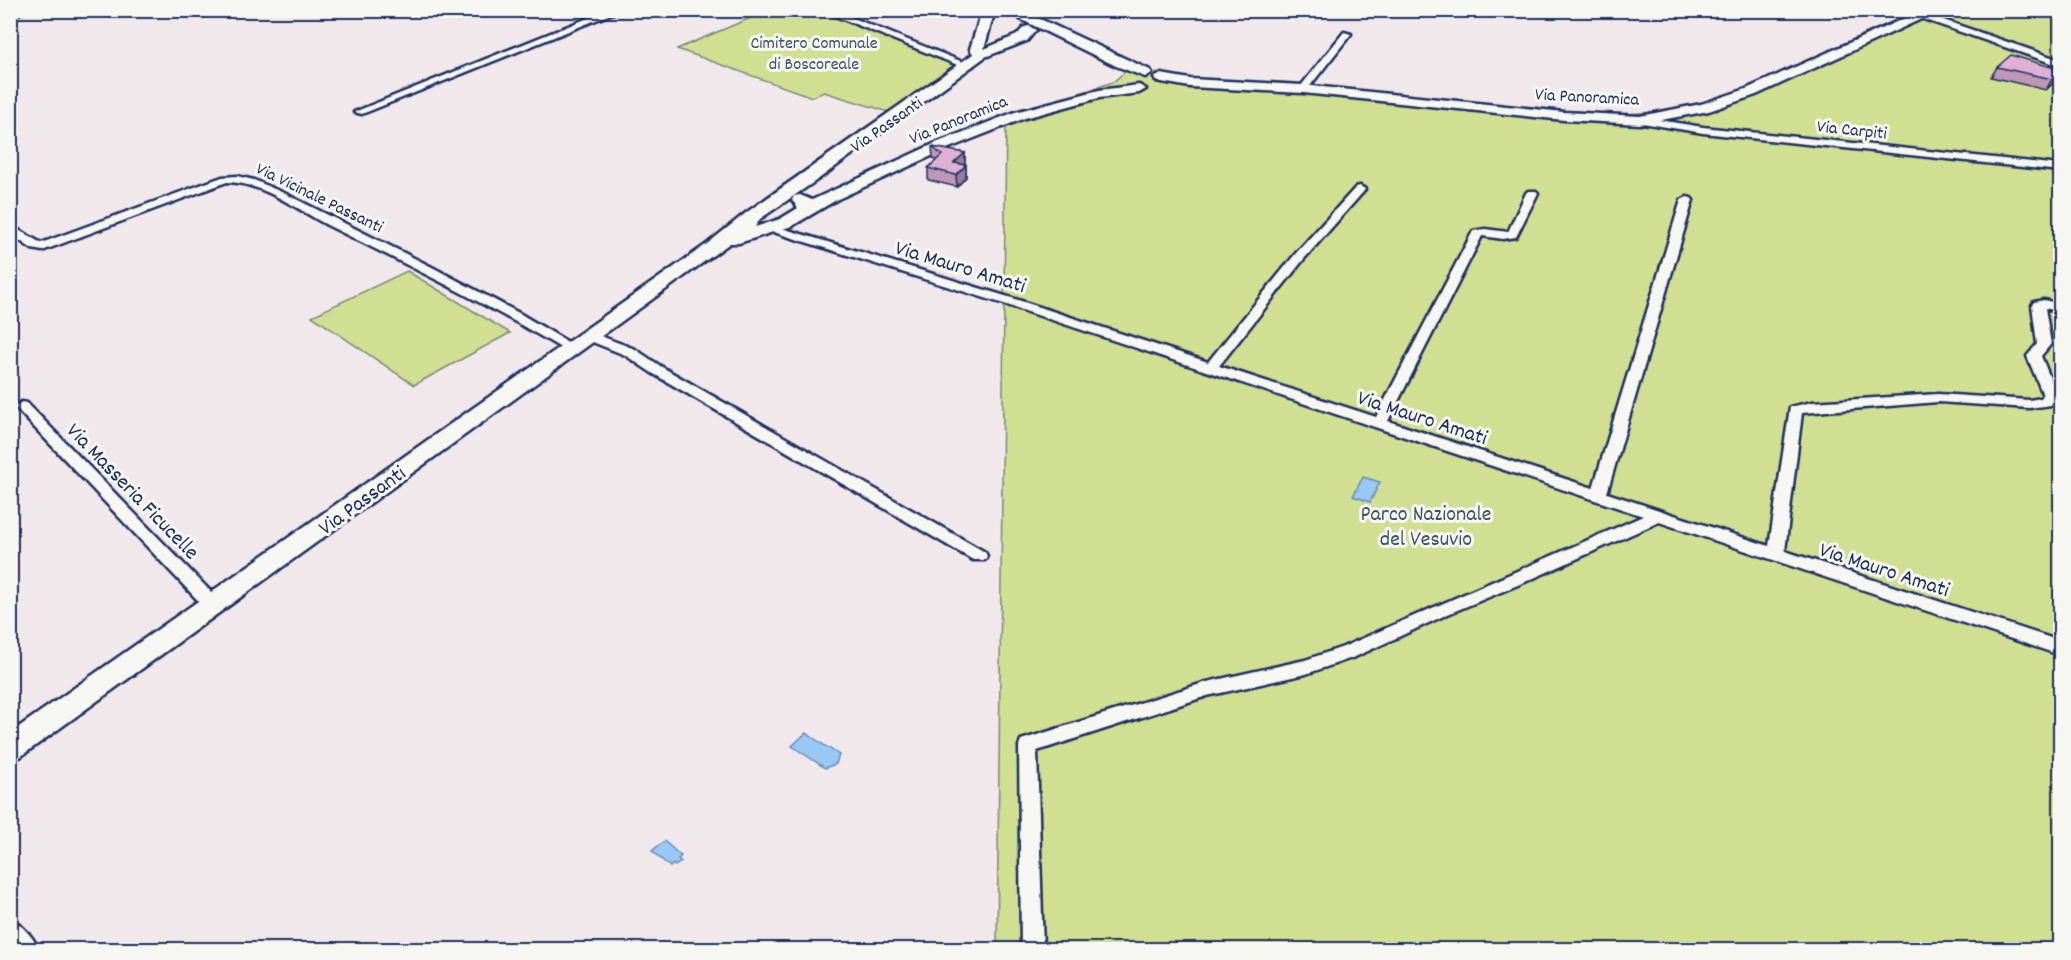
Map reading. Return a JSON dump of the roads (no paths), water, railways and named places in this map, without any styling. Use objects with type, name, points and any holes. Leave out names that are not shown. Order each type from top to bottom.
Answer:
[{"type":"street","points":[[10,16],[22,10]]},
{"type":"street","points":[[359,112],[618,10]]},
{"type":"street","points":[[824,10],[977,57],[977,49],[989,10]]},
{"type":"street","points":[[1025,13],[1025,34],[1048,35],[1071,41],[1097,52],[1123,74],[1128,86],[1139,89]]},
{"type":"street","points":[[1025,13],[1048,35]]},
{"type":"street","name":"Via Panoramica","points":[[801,200],[832,195],[990,126],[1024,114],[1104,92],[1139,89],[1159,82],[1304,89],[1564,116],[1640,120],[1704,108],[1751,92],[1929,13],[2061,63]]},
{"type":"street","name":"Via Passanti","points":[[10,749],[712,248],[786,200],[801,200],[977,57],[1025,34]]},
{"type":"street","points":[[1304,89],[1347,34]]},
{"type":"street","name":"Via Panoramica","points":[[1104,92],[1123,74],[1146,73],[1159,82]]},
{"type":"street","name":"Via Carpiti","points":[[1640,120],[1703,130],[2061,168]]},
{"type":"street","name":"Via Vicinale Passanti","points":[[10,228],[36,247],[42,247],[226,179],[237,178],[282,197],[527,321],[581,342]]},
{"type":"street","points":[[1210,369],[1300,256],[1360,189]]},
{"type":"street","points":[[1380,424],[1477,233],[1482,231],[1512,235],[1532,193]]},
{"type":"street","name":"Via Passanti","points":[[756,218],[756,232],[771,228],[804,213],[801,200]]},
{"type":"street","points":[[1598,496],[1687,200]]},
{"type":"street","name":"Via Mauro Amati","points":[[771,228],[1008,301],[2061,648]]},
{"type":"street","points":[[1776,555],[1795,410],[1812,406],[1938,398],[2029,404],[2046,402],[2050,396],[2034,356],[2044,344],[2038,305],[2061,308]]},
{"type":"street","points":[[581,342],[630,352],[657,370],[979,556]]},
{"type":"street","name":"Via Masseria Ficucelle","points":[[22,406],[213,606]]},
{"type":"street","points":[[1032,950],[1028,746],[1207,688],[1306,667],[1348,652],[1657,516]]},
{"type":"street","points":[[10,929],[28,950]]},
{"type":"water","points":[[1363,477],[1380,482],[1370,502],[1353,496]]},
{"type":"water","points":[[806,733],[839,755],[836,764],[825,768],[792,746]]},
{"type":"water","points":[[664,841],[681,856],[678,859],[681,862],[675,866],[673,864],[670,867],[652,851]]},
{"type":"park label","name":"Cimitero Comunale di Boscoreale","points":[[814,52]]},
{"type":"park label","name":"Parco Nazionale del Vesuvio","points":[[1426,524]]}]
